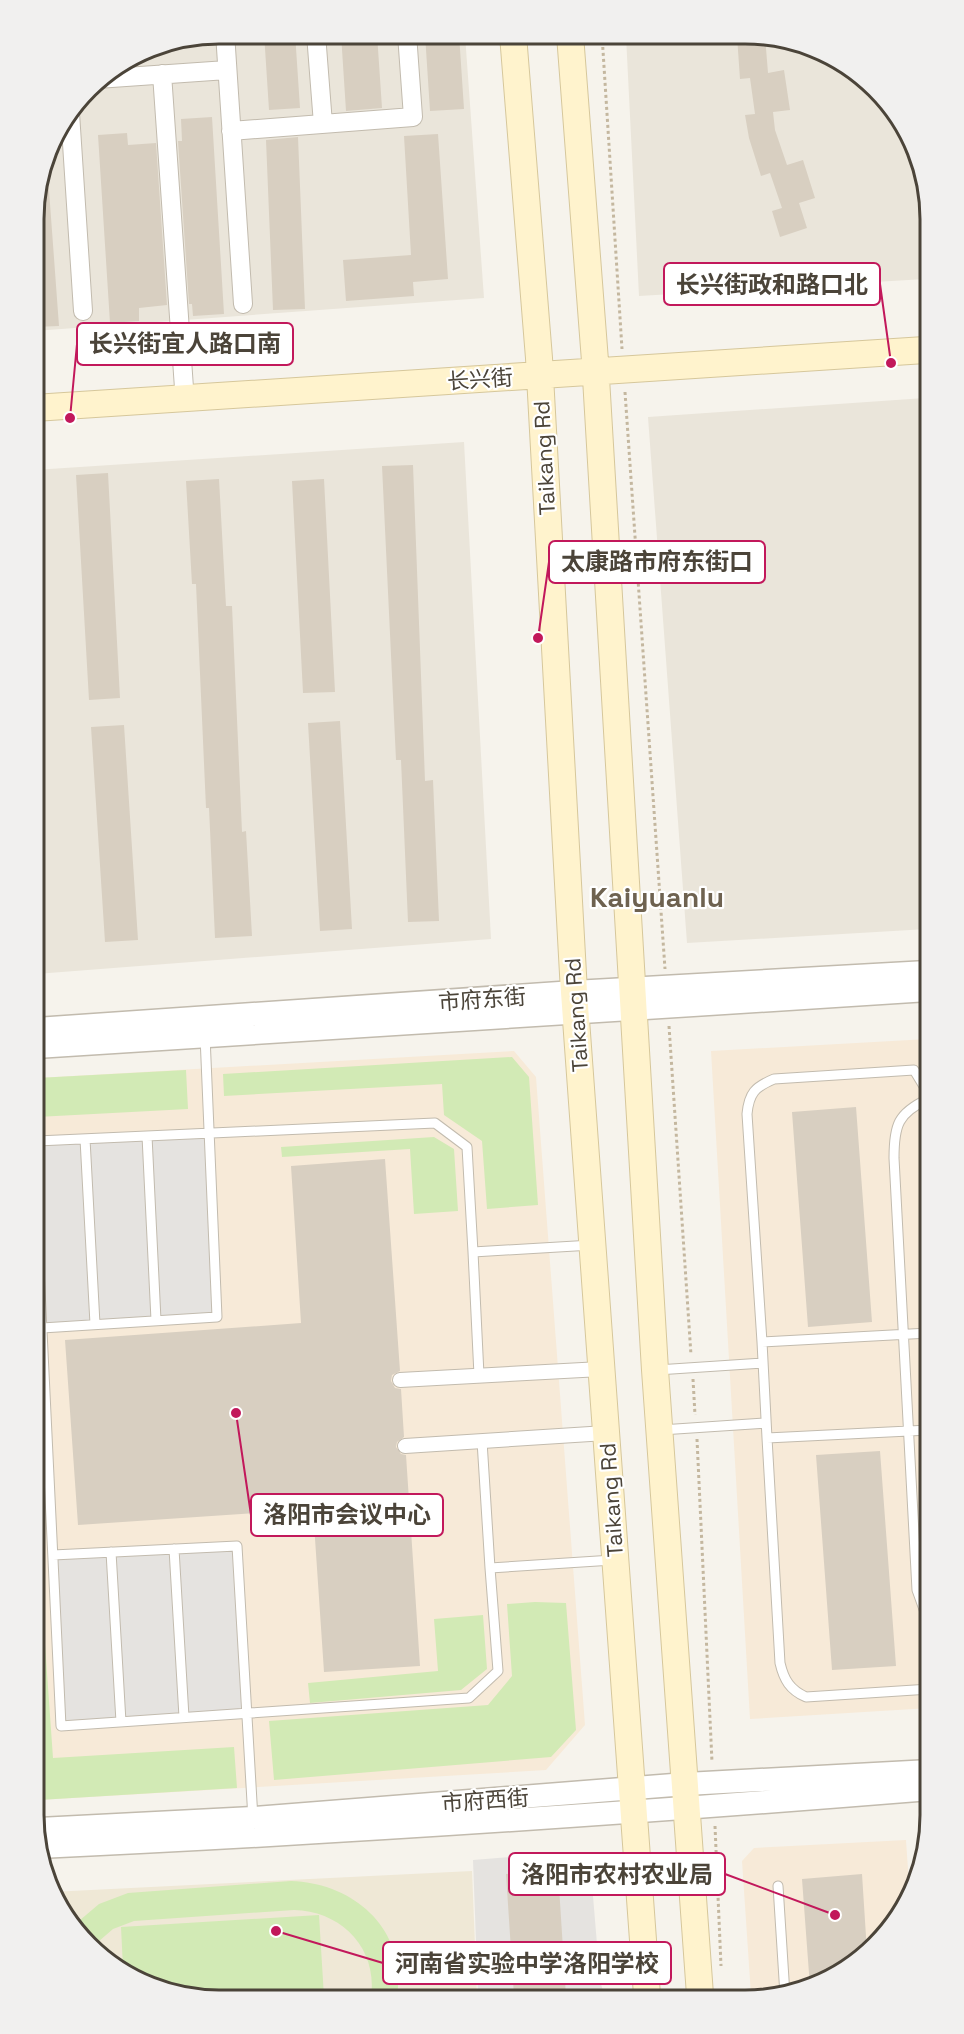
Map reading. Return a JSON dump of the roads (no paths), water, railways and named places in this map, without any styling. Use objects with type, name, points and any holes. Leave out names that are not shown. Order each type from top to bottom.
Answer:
[{"type":"main road","name":"Taikang Rd","points":[[514,44],[539,366],[591,1245],[647,1990]]},
{"type":"main road","points":[[571,44],[595,363],[655,1370],[700,1990]]},
{"type":"main road","name":"长兴街","points":[[595,363],[920,334]]},
{"type":"main road","name":"长兴街","points":[[44,392],[595,363],[920,350]]},
{"type":"main road","name":"长兴街","points":[[44,407],[539,366]]},
{"type":"street","points":[[226,44],[243,304]]},
{"type":"street","points":[[317,44],[323,124]]},
{"type":"street","points":[[231,131],[413,117],[408,44]]},
{"type":"street","points":[[115,78],[227,70]]},
{"type":"street","points":[[162,74],[184,385]]},
{"type":"street","points":[[68,130],[83,311]]},
{"type":"street","name":"市府东街","points":[[632,1000],[920,973]]},
{"type":"street","name":"市府东街","points":[[44,1046],[205,1028],[575,1003],[920,990]]},
{"type":"street","name":"市府东街","points":[[44,1029],[205,1028]]},
{"type":"street","points":[[400,1380],[601,1369]]},
{"type":"street","points":[[405,1446],[606,1433]]},
{"type":"street","name":"市府西街","points":[[47,1846],[254,1827],[633,1801],[920,1772]]},
{"type":"street","name":"市府西街","points":[[687,1796],[920,1789]]},
{"type":"street","name":"市府西街","points":[[45,1829],[254,1827]]},
{"type":"lane","points":[[44,1328],[217,1317],[205,1028]]},
{"type":"lane","points":[[920,1080],[914,1070],[774,1079],[758,1086],[749,1097],[747,1114],[780,1663],[784,1679],[795,1692],[806,1697],[920,1690]]},
{"type":"lane","points":[[920,1103],[910,1108],[898,1121],[894,1138],[906,1431],[916,1590],[920,1600]]},
{"type":"lane","points":[[44,1141],[435,1123],[467,1146],[479,1375]]},
{"type":"lane","points":[[147,1136],[156,1320]]},
{"type":"lane","points":[[85,1139],[95,1324]]},
{"type":"lane","points":[[473,1252],[591,1245]]},
{"type":"lane","points":[[762,1342],[920,1334]]},
{"type":"lane","points":[[655,1370],[763,1363]]},
{"type":"lane","points":[[44,1369],[61,1726],[469,1698],[498,1671],[482,1441]]},
{"type":"lane","points":[[660,1430],[766,1423]]},
{"type":"lane","points":[[767,1438],[920,1430]]},
{"type":"lane","points":[[53,1555],[237,1546],[254,1827]]},
{"type":"lane","points":[[174,1549],[184,1717]]},
{"type":"lane","points":[[111,1552],[121,1722]]},
{"type":"lane","points":[[490,1568],[615,1560]]},
{"type":"lane","points":[[778,1886],[784,1986]]},
{"type":"place","name":"长兴街政和路口北","points":[[891,363]]},
{"type":"place","name":"长兴街宜人路口南","points":[[70,418]]},
{"type":"place","name":"太康路市府东街口","points":[[538,638]]},
{"type":"place","name":"洛阳市会议中心","points":[[236,1413]]},
{"type":"place","name":"洛阳市农村农业局","points":[[835,1915]]},
{"type":"place","name":"河南省实验中学洛阳学校","points":[[276,1931]]},
{"type":"district","name":"Kaiyuanlu","points":[[657,897]]}]
